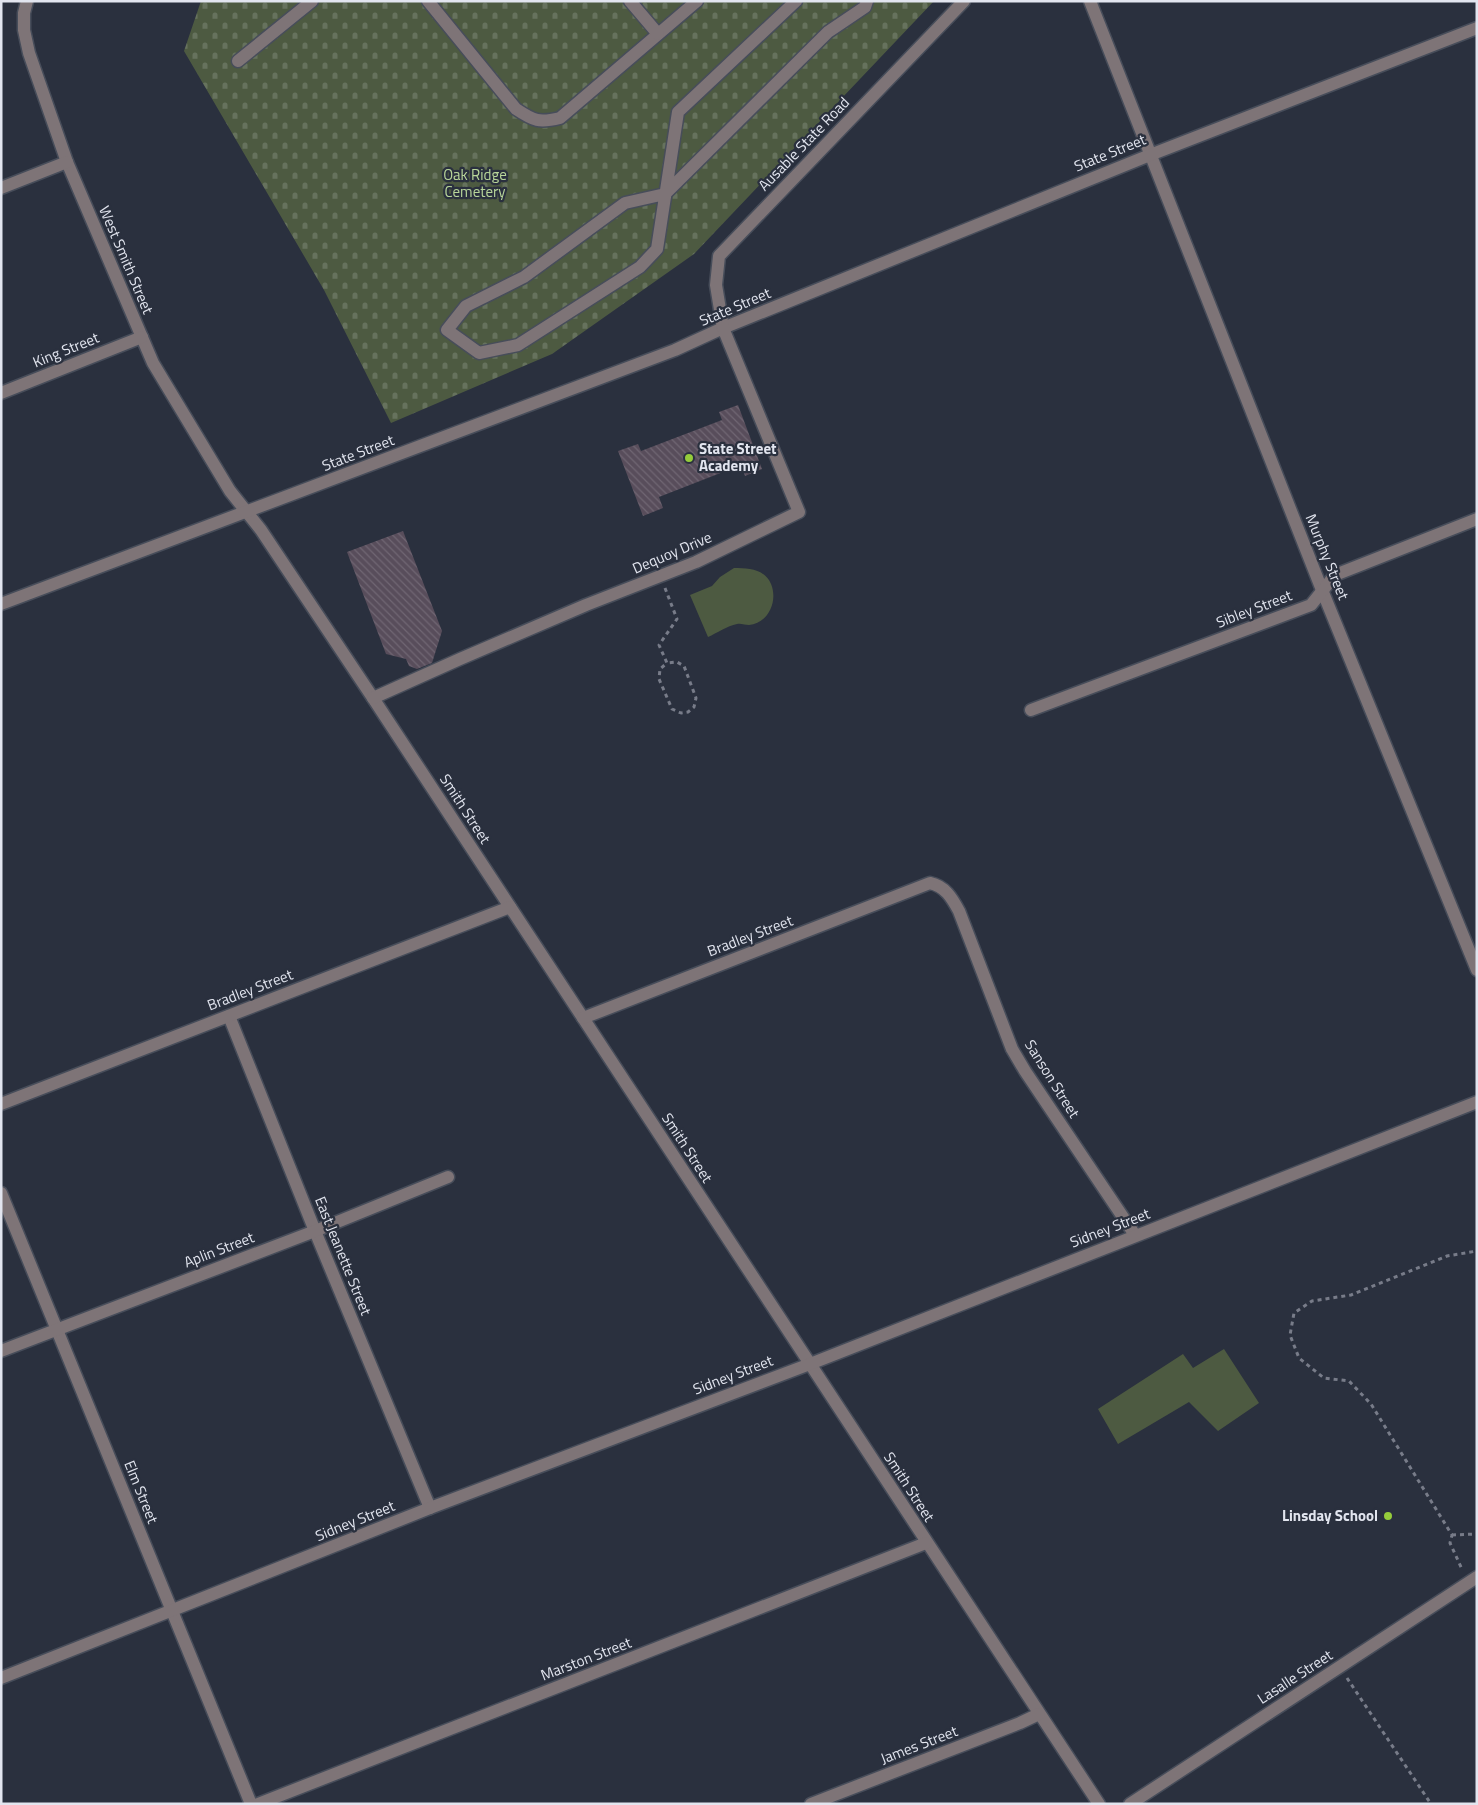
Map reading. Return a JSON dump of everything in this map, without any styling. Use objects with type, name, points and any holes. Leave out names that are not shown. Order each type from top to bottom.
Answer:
[{"type":"street","name":"West Smith Street","points":[[27,1],[24,13],[24,30],[29,53],[67,162],[153,363],[230,491],[247,511]]},
{"type":"street","points":[[238,61],[312,1]]},
{"type":"street","points":[[428,1],[516,109],[533,120],[546,122],[560,118],[696,1]]},
{"type":"street","points":[[630,1],[658,34]]},
{"type":"street","points":[[796,1],[678,112],[666,194],[657,249],[640,267],[518,345],[479,353],[448,330],[466,306],[524,277],[625,203],[666,194],[828,32],[864,7],[867,1]]},
{"type":"street","name":"Ausable State Road","points":[[723,328],[716,285],[719,256],[964,1]]},
{"type":"street","name":"Murphy Street","points":[[1090,1],[1322,590],[1477,970]]},
{"type":"street","name":"State Street","points":[[1,604],[675,350],[723,328],[1150,155],[1477,28]]},
{"type":"street","points":[[1,188],[67,162]]},
{"type":"street","name":"Dequoy Drive","points":[[373,698],[469,655],[696,562],[799,512],[723,328]]},
{"type":"street","name":"King Street","points":[[1,393],[142,337]]},
{"type":"street","name":"Smith Street","points":[[247,511],[373,698],[1099,1804]]},
{"type":"street","name":"Sibley Street","points":[[1031,710],[1311,604],[1335,576],[1477,520]]},
{"type":"street","name":"Bradley Street","points":[[582,1018],[930,883]]},
{"type":"street","name":"Sanson Street","points":[[930,883],[938,885],[952,897],[959,911],[1012,1049],[1020,1064],[1135,1235]]},
{"type":"street","name":"Bradley Street","points":[[1,1104],[510,907]]},
{"type":"street","name":"East Jeanette Street","points":[[229,1016],[315,1231],[430,1508]]},
{"type":"street","name":"Sidney Street","points":[[1,1678],[172,1612],[430,1508],[810,1364],[1477,1102]]},
{"type":"street","name":"Aplin Street","points":[[1,1351],[315,1231],[448,1177]]},
{"type":"street","name":"Elm Street","points":[[1,1192],[251,1804]]},
{"type":"street","name":"Marston Street","points":[[258,1804],[926,1543]]},
{"type":"street","name":"Lasalle Street","points":[[1130,1804],[1477,1578]]},
{"type":"street","name":"James Street","points":[[811,1804],[840,1799],[1039,1714]]},
{"type":"path","points":[[660,576],[677,619],[659,645],[667,663]]},
{"type":"path","points":[[677,662],[684,666],[696,698],[694,706],[688,712],[681,713],[672,708],[659,679],[660,669],[667,663],[677,662]]},
{"type":"path","points":[[1462,1567],[1450,1543],[1452,1534],[1371,1404],[1348,1381],[1324,1378],[1299,1358],[1290,1334],[1294,1313],[1312,1300],[1351,1295],[1447,1256],[1477,1251]]},
{"type":"path","points":[[1452,1534],[1477,1534]]},
{"type":"path","points":[[1346,1675],[1430,1804]]},
{"type":"green space","name":"Oak Ridge Cemetery","points":[[201,1],[934,1],[694,254],[552,354],[391,423],[324,290],[184,51]]},
{"type":"green space","points":[[734,568],[756,570],[765,575],[773,590],[770,610],[762,620],[756,623],[733,625],[708,637],[690,595],[712,586],[720,577]]},
{"type":"green space","points":[[1224,1349],[1259,1403],[1218,1431],[1189,1402],[1118,1444],[1098,1409],[1183,1354],[1193,1368]]},
{"type":"building","name":"State Street Academy","points":[[738,405],[762,469],[745,476],[741,465],[659,497],[663,508],[643,516],[618,451],[638,444],[641,451],[722,420],[719,412]]},
{"type":"building","points":[[403,531],[442,631],[432,663],[417,669],[409,666],[406,659],[386,654],[347,552]]},
{"type":"place","name":"State Street Academy","points":[[689,458]]},
{"type":"place","name":"Linsday School","points":[[1388,1516]]}]
